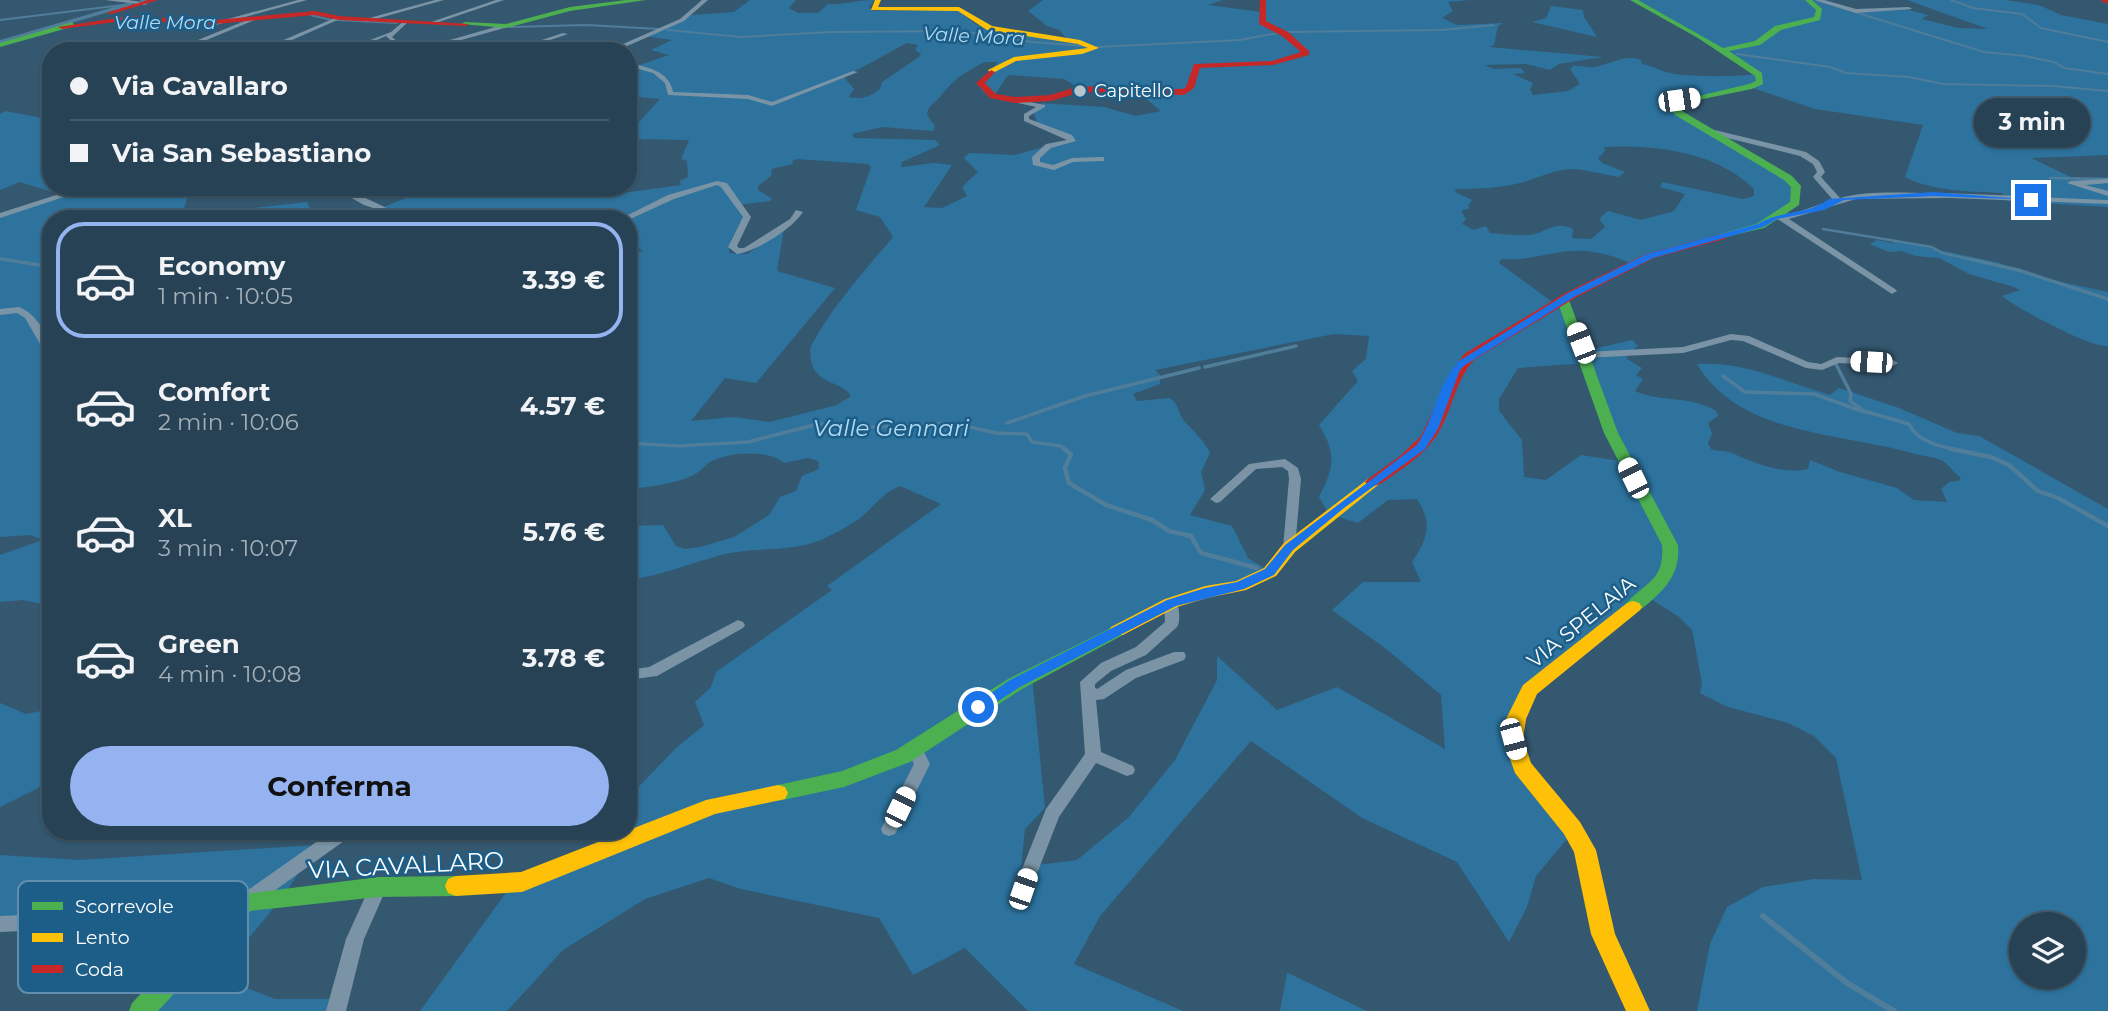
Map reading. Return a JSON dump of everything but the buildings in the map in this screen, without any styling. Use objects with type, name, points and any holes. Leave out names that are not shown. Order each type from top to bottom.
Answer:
[{"type":"street","points":[[216,23],[304,0]]},
{"type":"street","points":[[365,20],[442,0]]},
{"type":"street","points":[[433,22],[501,0]]},
{"type":"street","points":[[447,42],[570,9],[643,0]]},
{"type":"street","points":[[631,42],[682,20],[705,0]]},
{"type":"street","points":[[878,0],[871,8],[959,9],[968,11],[977,23],[990,28],[1080,42],[1095,48],[1078,55],[1023,56],[1002,62],[980,83],[983,91],[990,95],[1041,104],[1042,108],[1026,115],[1026,120],[1069,137],[1072,141],[1049,146],[1036,158],[1036,163],[1054,168],[1072,160],[1101,159]]},
{"type":"street","points":[[1014,99],[1059,96],[1076,90],[1184,92],[1190,88],[1197,66],[1273,63],[1306,53],[1284,34],[1262,22],[1263,0]]},
{"type":"street","name":"VIA CAVALLARO","points":[[637,836],[713,806],[844,779],[914,748],[1015,684],[1171,603],[1205,592],[1240,586],[1270,572],[1289,548],[1340,506],[1421,447],[1433,429],[1456,369],[1462,363],[1563,300],[1650,256],[1760,226],[1778,217],[1795,203],[1796,186],[1678,113],[1675,101],[1760,82],[1759,75],[1723,50],[1633,0]]},
{"type":"street","points":[[1723,50],[1757,43],[1778,28],[1817,18],[1819,10],[1808,0]]},
{"type":"street","points":[[1818,0],[1856,11],[1909,9]]},
{"type":"street","points":[[2102,0],[2108,2]]},
{"type":"street","points":[[0,45],[150,1]]},
{"type":"street","points":[[112,14],[216,23],[315,13],[339,19],[506,26]]},
{"type":"street","points":[[196,42],[254,19]]},
{"type":"street","points":[[283,42],[339,19]]},
{"type":"street","points":[[368,42],[390,33],[405,22]]},
{"type":"street","points":[[390,33],[388,37],[394,42]]},
{"type":"street","points":[[540,42],[565,34]]},
{"type":"street","points":[[637,67],[655,72],[668,82],[670,94],[748,97],[772,104],[855,72]]},
{"type":"street","points":[[1706,130],[1803,154],[1816,163],[1821,172],[1817,177],[1837,199]]},
{"type":"street","points":[[2108,181],[2071,183],[2108,194]]},
{"type":"street","points":[[637,213],[671,197],[717,183],[724,185],[747,217],[732,247],[737,251],[746,250],[793,221],[799,212]]},
{"type":"street","points":[[1778,217],[1822,209],[1837,199],[1934,194],[2108,202]]},
{"type":"street","points":[[0,216],[62,196]]},
{"type":"street","points":[[352,196],[377,210]]},
{"type":"street","points":[[1778,217],[1892,291]]},
{"type":"street","points":[[1836,257],[1879,274]]},
{"type":"street","name":"VIA SPELAIA","points":[[1563,300],[1612,433],[1670,545],[1674,560],[1669,576],[1659,586],[1530,690],[1517,711],[1513,739],[1518,757],[1529,776],[1566,818],[1581,842],[1589,861],[1600,923],[1638,1011]]},
{"type":"street","points":[[0,312],[19,310],[29,316],[42,338]]},
{"type":"street","points":[[1585,355],[1683,350],[1731,337],[1745,338],[1806,365],[1822,367],[1837,360],[1893,363]]},
{"type":"street","points":[[1216,499],[1252,466],[1285,463],[1294,470],[1295,479],[1289,548]]},
{"type":"street","points":[[1023,889],[1052,814],[1093,755],[1087,682],[1141,651],[1172,624],[1171,603]]},
{"type":"street","points":[[637,674],[653,672],[738,625]]},
{"type":"street","points":[[1087,691],[1099,695],[1131,674],[1179,656]]},
{"type":"street","points":[[890,829],[922,764],[914,748]]},
{"type":"street","points":[[1093,755],[1127,770]]},
{"type":"street","name":"VIA CAVALLARO","points":[[248,899],[332,840]]},
{"type":"street","name":"VIA CAVALLARO","points":[[248,901],[378,887],[493,886],[522,882],[628,840]]},
{"type":"street","points":[[336,1011],[355,939],[378,887]]},
{"type":"street","points":[[0,924],[18,923]]},
{"type":"street","points":[[141,1011],[158,993]]},
{"type":"shaded area","points":[[750,0],[796,0],[789,8],[798,13],[818,13],[828,4],[874,0],[869,7],[873,11],[958,10],[975,24],[988,28],[1069,41],[1059,30],[1047,26],[1028,11],[1043,0],[1223,0],[1208,5],[1261,12],[1264,0],[1470,0],[1448,2],[1453,11],[1442,18],[1457,25],[1503,23],[1498,26],[1494,45],[1489,47],[1603,57],[1559,64],[1550,70],[1526,64],[1484,65],[1494,69],[1521,68],[1525,73],[1513,74],[1533,83],[1530,89],[1533,95],[1568,91],[1580,84],[1570,69],[1573,66],[1595,67],[1629,58],[1641,60],[1642,64],[1674,74],[1758,74],[1634,0],[1825,0],[1857,10],[1902,8],[1928,15],[1922,19],[1958,28],[1988,29],[1907,0],[2006,0],[2039,5],[2061,15],[2108,24],[2108,155],[2031,158],[2075,179],[2108,178],[2108,207],[2007,201],[2002,193],[1952,190],[1916,182],[1905,177],[1923,125],[1815,109],[1750,87],[1674,103],[1677,110],[1783,175],[1797,197],[1789,212],[1757,228],[1674,249],[1635,266],[1609,255],[1580,251],[1501,259],[1499,263],[1555,304],[1562,301],[1585,351],[1632,340],[1638,346],[1627,355],[1627,359],[1642,368],[1636,375],[1643,379],[1635,391],[1696,403],[1716,411],[1718,416],[1708,423],[1712,434],[1708,443],[1711,449],[1788,470],[1808,469],[1810,460],[1840,472],[1897,488],[1914,500],[1947,502],[1941,489],[1949,482],[1961,478],[1938,459],[1765,419],[1715,388],[1697,364],[1749,369],[1830,395],[1839,388],[1899,408],[1957,433],[1979,436],[2108,509],[2108,1011],[1697,1011],[1710,944],[1727,907],[1763,887],[1814,879],[1862,880],[1836,758],[1814,736],[1788,723],[1728,707],[1700,693],[1702,683],[1692,630],[1679,617],[1643,594],[1527,700],[1516,733],[1534,780],[1572,833],[1536,876],[1527,907],[1509,942],[1457,862],[1362,818],[1251,741],[1100,916],[1074,964],[1183,1011],[1028,1011],[965,948],[913,975],[879,918],[741,889],[709,878],[645,899],[563,950],[507,1011],[420,1011],[508,890],[595,852],[601,840],[637,840],[637,789],[675,749],[704,725],[695,702],[711,687],[716,672],[832,590],[827,586],[941,504],[900,486],[859,519],[821,540],[797,547],[733,552],[637,579],[637,526],[663,525],[676,546],[685,549],[734,537],[769,515],[780,497],[796,491],[802,476],[819,469],[818,461],[808,458],[784,463],[759,454],[738,454],[710,462],[697,473],[675,482],[637,488],[637,252],[644,251],[637,248],[637,210],[377,210],[410,196],[637,196],[637,191],[681,185],[680,181],[688,177],[687,161],[681,159],[689,140],[637,139],[637,122],[660,99],[637,97],[637,66],[669,55],[651,50],[672,40],[644,36],[692,15],[734,12]],"holes":[[[907,43],[918,45],[915,50],[921,54],[919,57],[882,82],[880,89],[862,98],[849,97],[854,89],[844,77]],[[985,62],[998,62],[979,86],[983,92],[994,96],[1008,75],[1064,79],[1081,89],[1148,93],[1145,98],[1161,111],[1136,116],[1104,107],[1041,103],[1044,106],[1033,111],[1038,125],[1071,139],[1015,155],[969,153],[964,158],[978,172],[962,187],[967,196],[942,208],[924,207],[952,165],[934,163],[901,167],[902,162],[940,145],[935,140],[854,138],[852,134],[882,127],[933,131],[935,126],[927,115],[929,109],[955,80]],[[1604,147],[1664,149],[1704,159],[1739,176],[1754,189],[1754,196],[1743,199],[1662,182],[1660,187],[1685,194],[1674,211],[1641,220],[1608,211],[1599,219],[1605,227],[1591,239],[1572,238],[1573,229],[1561,226],[1536,234],[1520,235],[1490,233],[1486,226],[1474,230],[1462,224],[1466,219],[1461,211],[1470,208],[1468,205],[1472,200],[1455,192],[1456,189],[1507,186],[1571,169],[1619,177],[1625,172],[1602,163],[1598,158],[1605,151]],[[797,159],[868,164],[871,167],[856,210],[880,217],[893,237],[838,304],[811,346],[811,360],[816,373],[843,388],[851,396],[837,405],[770,422],[733,417],[691,421],[725,378],[756,383],[835,288],[777,271],[784,229],[747,254],[729,253],[731,240],[743,218],[736,205],[770,201],[772,199],[758,190],[758,186],[771,176],[772,169],[793,164],[792,161]],[[1334,334],[1369,336],[1366,359],[1352,371],[1358,381],[1319,425],[1331,453],[1328,478],[1319,497],[1329,514],[1358,523],[1388,500],[1417,499],[1427,524],[1422,546],[1412,562],[1421,582],[1363,582],[1332,610],[1385,648],[1441,695],[1445,749],[1337,687],[1277,710],[1217,656],[1217,680],[1175,760],[1129,817],[1077,860],[1021,867],[1025,829],[1045,808],[1032,676],[1173,607],[1272,573],[1248,558],[1232,526],[1190,515],[1205,490],[1201,472],[1210,453],[1170,398],[1137,401],[1133,394],[1160,384],[1160,375],[1155,370]],[[1586,363],[1620,461],[1581,455],[1546,480],[1524,477],[1522,440],[1499,411],[1499,399],[1518,368]]]},
{"type":"shaded area","points":[[1551,6],[1583,10],[1584,17],[1597,37],[1532,22],[1546,18]]},
{"type":"shaded area","points":[[6,111],[42,118],[42,189],[20,182],[0,190],[0,114]]},
{"type":"shaded area","points":[[61,196],[188,196],[184,210],[42,210],[42,540],[31,535],[0,537],[0,215]]},
{"type":"shaded area","points":[[307,202],[310,210],[245,210]]},
{"type":"shaded area","points":[[1877,240],[1893,243],[1893,240],[1999,263],[2028,275],[2108,292],[2108,346],[2071,334],[2002,296],[2020,290],[2014,287],[1969,274],[1939,258],[1916,256],[1901,251],[1889,252],[1870,244]]},
{"type":"shaded area","points":[[42,540],[42,604],[23,600],[0,602],[0,555]]},
{"type":"shaded area","points":[[0,703],[26,714],[42,711],[42,784],[0,807]]},
{"type":"shaded area","points":[[317,845],[282,898],[248,939],[248,881],[18,881],[18,926],[0,927],[0,855],[79,860]]},
{"type":"shaded area","points":[[1288,973],[1367,1011],[1280,1011]]},
{"type":"shaded area","points":[[248,988],[275,999],[330,999],[330,1011],[143,1011],[161,993],[248,993]]},
{"type":"waterway","points":[[142,1],[146,0]]},
{"type":"waterway","points":[[1816,0],[1984,52],[2025,56],[2054,62],[2064,68],[2108,74]]},
{"type":"waterway","points":[[1951,0],[1973,8],[2022,14],[2041,28],[2108,42]]},
{"type":"waterway","points":[[0,20],[131,4]]},
{"type":"waterway","name":"Valle Mora","points":[[0,42],[131,4]]},
{"type":"waterway","name":"Valle Mora","points":[[310,15],[332,20]]},
{"type":"waterway","name":"Valle Mora","points":[[337,20],[397,23]]},
{"type":"waterway","name":"Valle Mora","points":[[510,27],[587,25],[659,29]]},
{"type":"waterway","name":"Valle Mora","points":[[1286,32],[1442,30],[1494,25]]},
{"type":"waterway","name":"Valle Mora","points":[[668,30],[741,37],[831,32],[960,31],[1033,42],[1098,47],[1240,40],[1278,33]]},
{"type":"waterway","points":[[1737,54],[1830,67],[1846,73],[1909,77],[1943,84],[2053,86],[2108,91]]},
{"type":"waterway","points":[[2050,178],[2108,179]]},
{"type":"waterway","points":[[1823,229],[1932,247],[1942,253],[1978,261]]},
{"type":"waterway","name":"Valle Gennari","points":[[0,259],[13,261]]},
{"type":"waterway","name":"Valle Gennari","points":[[2,259],[42,266]]},
{"type":"waterway","points":[[1970,259],[2018,270],[2108,299]]},
{"type":"waterway","points":[[1205,367],[1296,346]]},
{"type":"waterway","points":[[1836,364],[1851,394],[1850,401],[1864,411],[1909,424],[1924,439],[1960,450]]},
{"type":"waterway","points":[[1007,423],[1085,396],[1199,368]]},
{"type":"waterway","points":[[1723,376],[1745,392],[1814,394],[1864,412]]},
{"type":"waterway","name":"Valle Gennari","points":[[637,444],[678,446],[748,442],[818,424],[872,427],[952,423],[996,433],[1027,434],[1032,442],[1061,446],[1067,450]]},
{"type":"waterway","name":"Valle Gennari","points":[[1064,449],[1071,454],[1065,468],[1069,483],[1106,505],[1152,520],[1169,531],[1191,536],[1201,553],[1257,568]]},
{"type":"waterway","points":[[1951,449],[1991,457],[2009,465],[2038,491],[2058,498],[2108,526]]},
{"type":"waterway","points":[[1763,916],[1847,983],[1894,1011]]},
{"type":"traffic: fast","points":[[465,24],[506,26],[570,9],[643,0]]},
{"type":"traffic: fast","points":[[1633,0],[1701,36],[1759,75],[1760,82],[1752,86],[1673,103],[1678,113],[1788,178],[1796,186],[1795,203],[1760,226],[1721,237]]},
{"type":"traffic: fast","points":[[1723,50],[1757,43],[1778,28],[1817,18],[1820,10],[1808,0]]},
{"type":"traffic: fast","points":[[0,45],[72,24]]},
{"type":"traffic: fast","points":[[1563,300],[1611,433],[1670,545],[1671,556],[1667,573],[1656,588],[1633,607]]},
{"type":"traffic: fast","points":[[778,793],[844,779],[903,756],[1015,684],[1117,631]]},
{"type":"traffic: fast","points":[[248,902],[378,887],[456,886]]},
{"type":"traffic: fast","points":[[141,1011],[158,993]]},
{"type":"traffic: slow","points":[[878,0],[873,9],[959,9],[990,28],[1080,42],[1095,48],[1068,54],[1014,59],[991,72]]},
{"type":"traffic: slow","points":[[1117,631],[1171,603],[1205,592],[1240,586],[1270,572],[1289,548],[1373,482]]},
{"type":"traffic: slow","points":[[1633,607],[1530,690],[1516,719],[1513,739],[1522,767],[1572,828],[1585,850],[1603,934],[1638,1011]]},
{"type":"traffic: slow","points":[[637,836],[713,806],[778,793]]},
{"type":"traffic: slow","points":[[456,886],[522,882],[628,840]]},
{"type":"traffic: jam","points":[[110,13],[155,0]]},
{"type":"traffic: jam","points":[[991,72],[980,83],[993,96],[1015,100],[1051,98],[1080,89],[1184,92],[1190,88],[1197,66],[1273,63],[1306,53],[1285,34],[1262,22],[1263,0]]},
{"type":"traffic: jam","points":[[2103,0],[2108,2]]},
{"type":"traffic: jam","points":[[62,27],[130,18],[204,23],[315,13],[339,18],[465,24]]},
{"type":"traffic: jam","points":[[1373,482],[1406,459],[1427,439],[1437,422],[1456,374],[1469,357],[1571,295],[1650,256],[1721,237]]},
{"type":"place","name":"Capitello","points":[[1080,91]]},
{"type":"route","points":[[978,707],[1015,684],[1171,603],[1205,592],[1240,586],[1270,572],[1289,548],[1340,506],[1421,447],[1433,429],[1456,369],[1469,357],[1571,295],[1650,256],[1760,226],[1774,217],[1782,218],[1822,209],[1832,201],[1844,198],[1934,194],[2031,200]]}]
